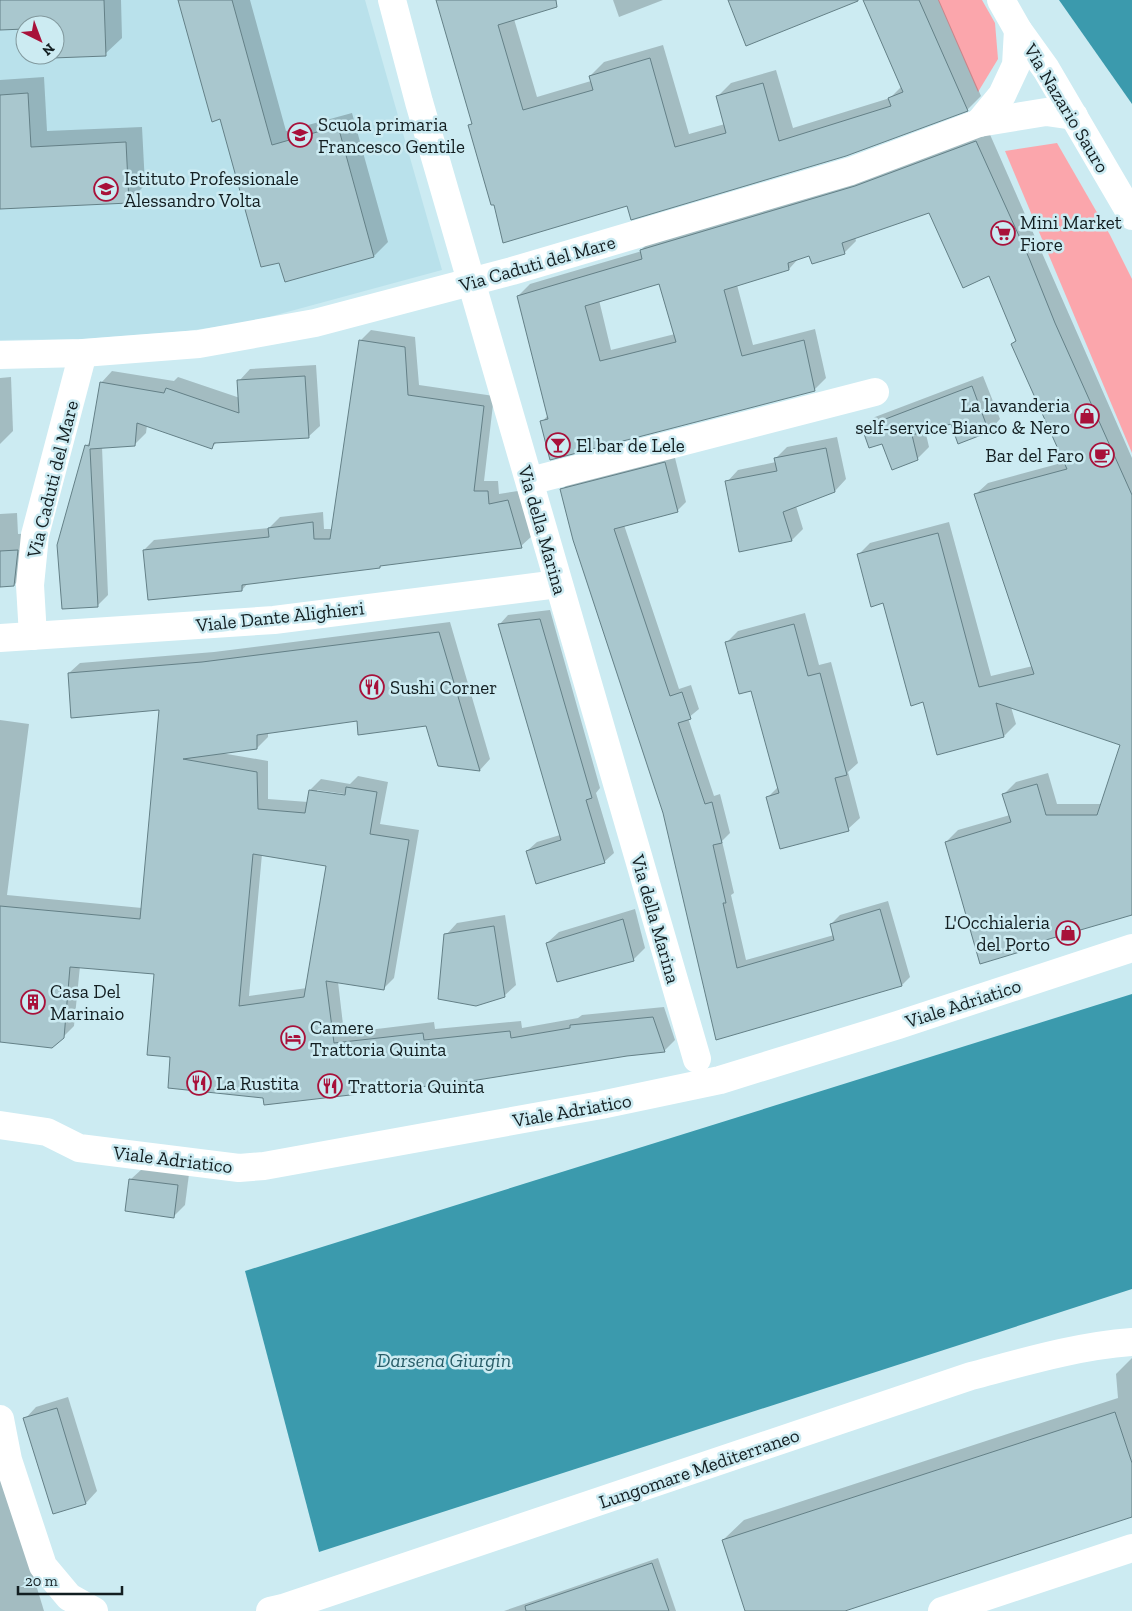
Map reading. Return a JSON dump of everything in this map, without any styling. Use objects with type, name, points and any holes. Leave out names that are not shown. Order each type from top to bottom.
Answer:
[{"type":"street","name":"Via della Marina","points":[[392,0],[419,102],[697,1059]]},
{"type":"street","name":"Via Nazario Sauro","points":[[1001,0],[1018,30],[1046,69],[1132,216]]},
{"type":"street","name":"Via Caduti del Mare","points":[[979,123],[1002,95],[1016,65],[1018,30]]},
{"type":"street","name":"Via Caduti del Mare","points":[[0,354],[84,353],[199,344],[315,323],[472,282],[852,171],[979,123],[1046,112],[1074,116]]},
{"type":"street","name":"Via Caduti del Mare","points":[[34,636],[30,585],[35,535],[84,353]]},
{"type":"street","points":[[530,482],[875,392]]},
{"type":"street","name":"Viale Dante Alighieri","points":[[0,638],[274,620],[558,584]]},
{"type":"street","name":"Viale Adriatico","points":[[0,1125],[47,1132],[79,1148],[239,1168],[264,1166],[601,1105],[720,1080],[907,1022],[1132,948]]},
{"type":"street","name":"Lungomare Mediterraneo","points":[[270,1611],[971,1376],[1039,1358],[1110,1343],[1132,1342]]},
{"type":"street","points":[[0,1419],[8,1460],[43,1566],[69,1597],[94,1611]]},
{"type":"street","points":[[942,1611],[1132,1548]]},
{"type":"shaded area","points":[[0,0],[365,0],[442,270],[250,322],[187,331],[83,339],[0,340]]},
{"type":"shaded area","points":[[938,0],[982,0],[995,23],[998,59],[978,92]]},
{"type":"shaded area","points":[[1057,143],[1110,235],[1132,279],[1132,453],[1005,151]]},
{"type":"water","points":[[1059,0],[1132,0],[1132,104]]},
{"type":"water","name":"Darsena Giurgin","points":[[1132,994],[1132,1289],[319,1552],[245,1271]]},
{"type":"building","points":[[0,0],[104,0],[106,56],[65,58],[65,15],[15,15],[15,29],[0,30]]},
{"type":"building","points":[[178,0],[232,0],[272,145],[338,126],[374,257],[285,282],[279,263],[261,267],[220,119],[212,122]]},
{"type":"building","points":[[436,0],[556,0],[557,7],[498,25],[523,110],[593,90],[589,76],[650,58],[675,147],[726,133],[716,96],[763,83],[779,141],[891,106],[888,98],[903,92],[863,0],[919,0],[968,111],[846,156],[631,220],[627,206],[503,243],[494,205],[491,205],[468,125],[472,124]]},
{"type":"building","points":[[728,0],[858,0],[858,1],[746,46]]},
{"type":"building","points":[[28,93],[31,147],[126,142],[129,203],[0,209],[0,95]]},
{"type":"building","points":[[976,141],[1132,495],[1132,915],[1032,944],[1033,948],[980,964],[945,842],[1011,822],[1002,794],[1037,784],[1046,815],[1097,815],[1120,745],[996,703],[1004,737],[937,755],[923,702],[911,706],[883,603],[871,607],[857,554],[938,533],[979,687],[1034,674],[974,494],[1067,469],[1011,344],[1016,341],[989,276],[963,288],[929,213],[842,243],[845,254],[812,264],[809,256],[788,263],[789,270],[724,290],[742,356],[804,340],[815,391],[550,460],[540,421],[548,419],[517,296],[642,259],[640,250],[855,186]],"holes":[[[659,284],[676,342],[600,361],[585,306]]]},
{"type":"building","points":[[359,340],[405,347],[408,395],[484,406],[474,491],[488,491],[489,504],[508,500],[522,548],[242,585],[242,591],[148,600],[143,550],[269,537],[268,528],[313,522],[314,539],[330,539]]},
{"type":"building","points":[[305,376],[309,438],[214,443],[212,449],[137,423],[135,446],[90,449],[98,607],[62,609],[57,545],[85,445],[89,446],[100,382],[164,393],[166,388],[239,413],[237,380]]},
{"type":"building","points":[[972,386],[989,432],[958,444],[951,424],[912,435],[918,460],[892,470],[882,444],[869,448],[862,428]]},
{"type":"building","points":[[826,448],[835,492],[783,512],[792,541],[739,552],[725,481],[777,471],[774,458]]},
{"type":"building","points":[[665,462],[678,512],[614,529],[670,696],[682,692],[691,719],[678,723],[705,804],[712,802],[722,843],[713,845],[726,903],[723,903],[737,968],[834,940],[830,924],[880,909],[902,986],[716,1040],[663,813],[573,540],[560,489]]},
{"type":"building","points":[[18,550],[14,586],[0,587],[0,551]]},
{"type":"building","points":[[540,619],[592,798],[586,800],[605,863],[536,884],[526,851],[561,840],[498,624]]},
{"type":"building","points":[[794,624],[808,676],[820,673],[847,775],[835,778],[849,831],[780,849],[766,797],[779,793],[751,691],[739,694],[725,642]]},
{"type":"building","points":[[439,632],[480,771],[438,766],[426,726],[358,735],[357,721],[257,735],[257,749],[183,759],[257,772],[258,809],[305,813],[309,790],[345,795],[346,787],[377,792],[370,834],[409,840],[384,990],[326,981],[334,1043],[423,1033],[424,1040],[510,1031],[511,1038],[570,1028],[570,1025],[653,1017],[665,1052],[627,1056],[471,1081],[264,1105],[263,1098],[168,1088],[170,1057],[147,1055],[154,974],[70,967],[64,1038],[52,1048],[0,1042],[0,906],[140,919],[159,710],[71,718],[68,673],[202,662]],"holes":[[[253,854],[326,866],[304,997],[239,1006]]]},
{"type":"building","points":[[623,919],[634,961],[557,982],[546,943]]},
{"type":"building","points":[[494,926],[505,997],[476,1006],[438,999],[444,934]]},
{"type":"building","points":[[129,1179],[178,1185],[174,1218],[125,1211]]},
{"type":"building","points":[[57,1408],[86,1504],[53,1514],[23,1418]]},
{"type":"building","points":[[1115,1412],[1132,1463],[1132,1517],[845,1611],[745,1611],[722,1540]]},
{"type":"building","points":[[652,1563],[669,1611],[526,1611],[525,1606]]},
{"type":"place","name":"Scuola primaria Francesco Gentile","points":[[300,135]]},
{"type":"place","name":"Istituto Professionale Alessandro Volta","points":[[106,189]]},
{"type":"place","name":"Mini Market Fiore","points":[[1003,233]]},
{"type":"place","name":"La lavanderia self-service Bianco & Nero","points":[[1087,416]]},
{"type":"place","name":"El bar de Lele","points":[[558,445]]},
{"type":"place","name":"Bar del Faro","points":[[1102,455]]},
{"type":"place","name":"Sushi Corner","points":[[372,687]]},
{"type":"place","name":"L'Occhialeria del Porto","points":[[1068,933]]},
{"type":"place","name":"Casa Del Marinaio","points":[[33,1002]]},
{"type":"place","name":"Camere Trattoria Quinta","points":[[293,1038]]},
{"type":"place","name":"La Rustita","points":[[199,1083]]},
{"type":"place","name":"Trattoria Quinta","points":[[330,1086]]}]
